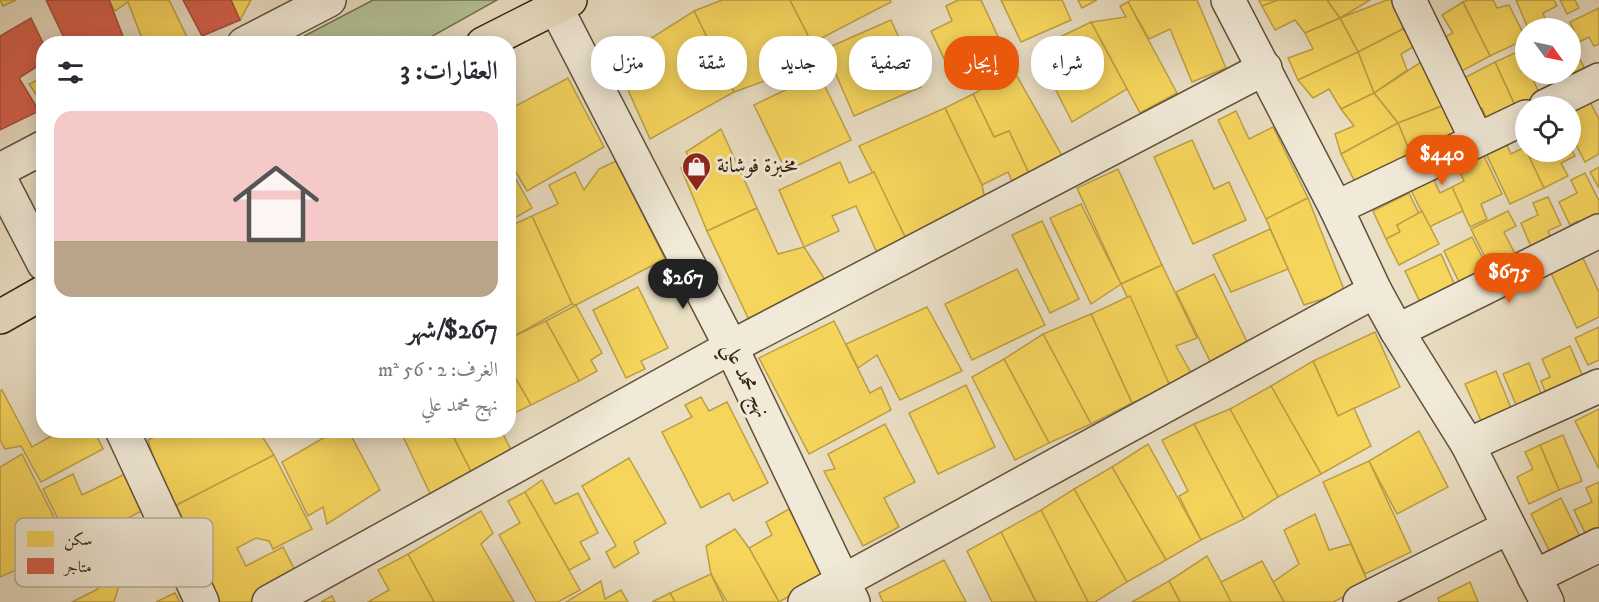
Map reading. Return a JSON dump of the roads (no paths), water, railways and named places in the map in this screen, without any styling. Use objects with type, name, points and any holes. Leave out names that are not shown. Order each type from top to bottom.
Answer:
[{"type":"main road","points":[[497,36],[559,2]]},
{"type":"main road","points":[[0,317],[36,297]]},
{"type":"street","points":[[259,36],[328,0]]},
{"type":"street","points":[[1228,0],[1336,208],[1375,291],[1397,331],[1468,445],[1540,589],[1599,545]]},
{"type":"street","name":"نهج محمد علي","points":[[559,2],[731,347],[848,592]]},
{"type":"street","points":[[1417,3],[1477,140]]},
{"type":"street","points":[[269,602],[731,347],[1265,68]]},
{"type":"street","points":[[1566,96],[1599,80]]},
{"type":"street","points":[[1336,208],[1515,122]]},
{"type":"street","points":[[0,170],[36,151]]},
{"type":"street","points":[[0,179],[36,249]]},
{"type":"street","points":[[1397,331],[1599,231]]},
{"type":"street","points":[[805,602],[848,592],[1375,291]]},
{"type":"street","points":[[1468,445],[1599,387]]},
{"type":"street","points":[[126,438],[162,518]]},
{"type":"street","points":[[1373,599],[1509,527]]},
{"type":"street","points":[[194,587],[201,602]]},
{"type":"place","name":"مخبزة فوشانة","points":[[696,192]]}]
